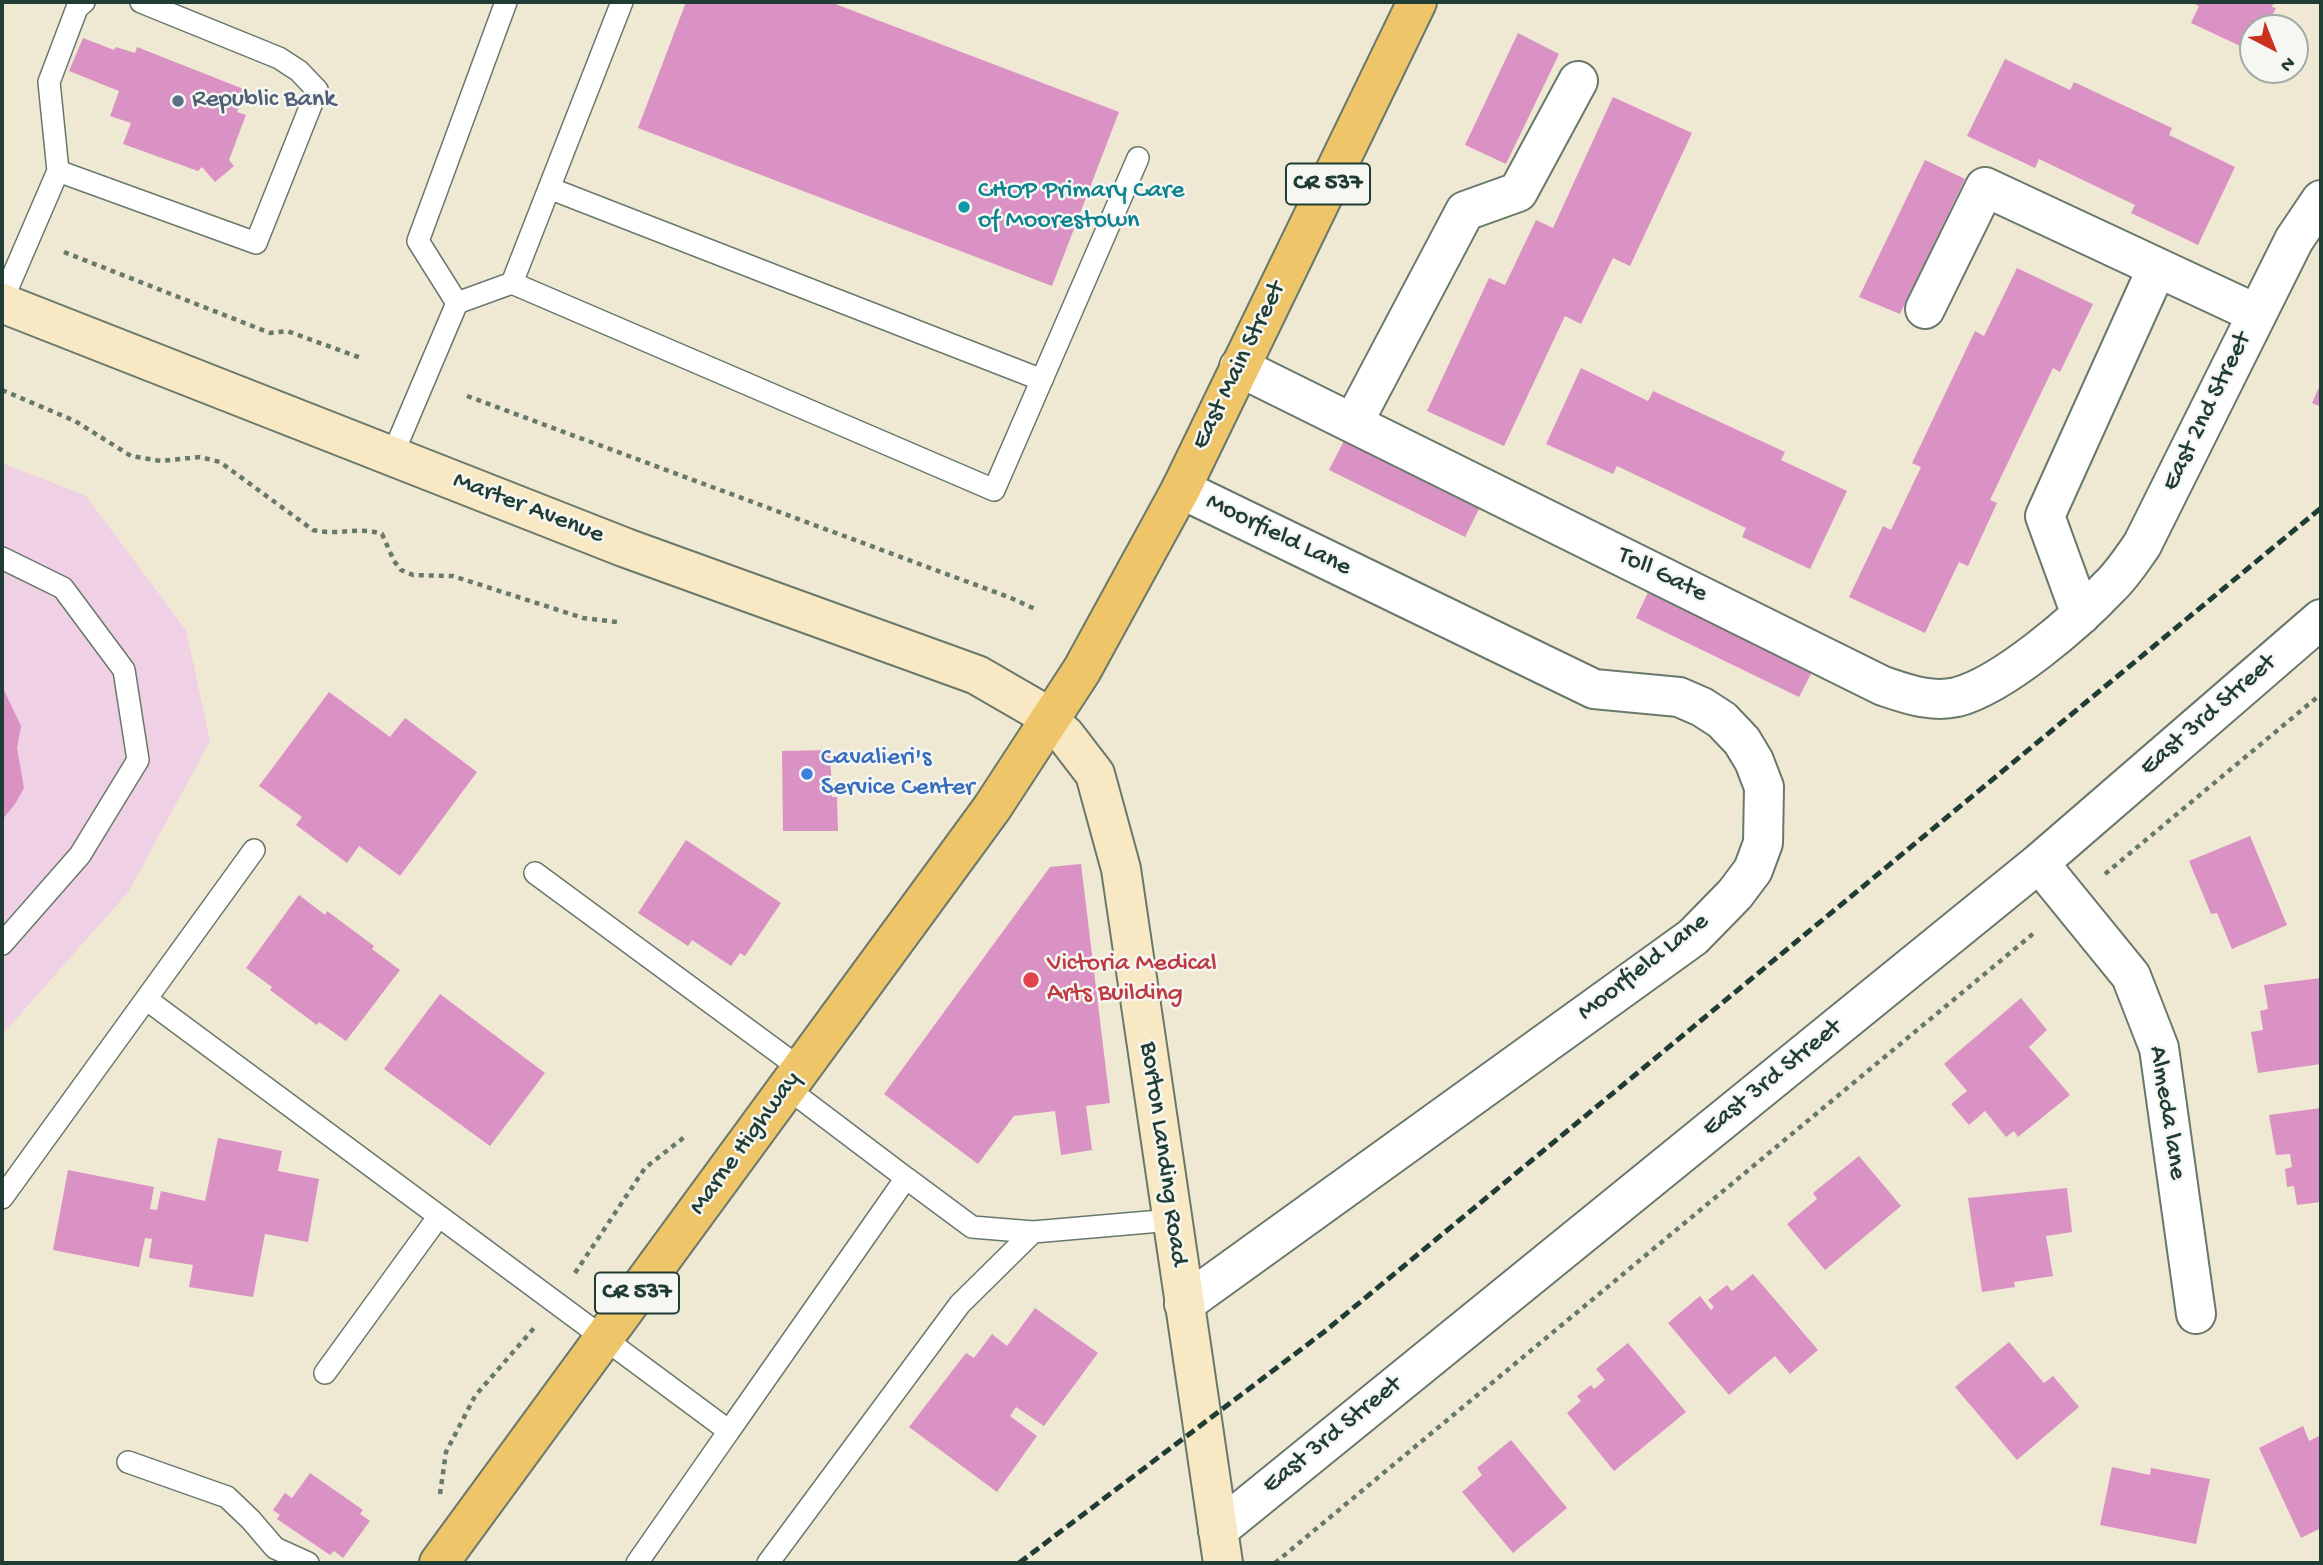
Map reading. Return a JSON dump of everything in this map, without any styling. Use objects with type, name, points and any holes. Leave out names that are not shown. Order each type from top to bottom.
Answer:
[{"type":"main road","name":"East Main Street","points":[[1049,722],[1107,628],[1181,489],[1417,2]]},
{"type":"main road","name":"Marter Avenue","points":[[2,302],[626,548],[977,675],[1034,708],[1049,722]]},
{"type":"main road","name":"Marne Highway","points":[[439,1563],[992,808],[1049,722]]},
{"type":"main road","name":"Borton Landing Road","points":[[1049,722],[1065,735],[1094,774],[1121,869],[1220,1547]]},
{"type":"street","points":[[1353,423],[1465,211],[1518,192],[1577,81]]},
{"type":"street","points":[[1925,309],[1985,187],[2257,314]]},
{"type":"street","name":"East 2nd Street","points":[[2081,615],[2111,585],[2142,545],[2294,240],[2321,200]]},
{"type":"street","points":[[2081,615],[2045,516],[2157,268]]},
{"type":"street","name":"Toll Gate","points":[[1239,367],[1884,686],[1912,696],[1933,699],[1955,697],[1981,688],[2081,615]]},
{"type":"street","name":"Moorfield Lane","points":[[1181,489],[1594,689],[1679,697],[1702,707],[1722,720],[1742,741],[1754,761],[1764,788],[1765,813],[1763,843],[1753,870],[1735,894],[1693,937],[1184,1304]]},
{"type":"street","name":"East 3rd Street","points":[[1220,1547],[2039,863],[2321,619]]},
{"type":"street","name":"Almeda lane","points":[[2039,863],[2131,976],[2159,1048],[2196,1314]]},
{"type":"lane","points":[[2,302],[58,170],[49,82],[77,8],[84,2]]},
{"type":"lane","points":[[58,170],[256,243],[317,90],[299,71],[279,58],[141,2]]},
{"type":"lane","points":[[457,303],[418,241],[506,2]]},
{"type":"lane","points":[[512,283],[622,2]]},
{"type":"lane","points":[[391,456],[457,303],[512,283],[994,489],[1138,158]]},
{"type":"lane","points":[[549,188],[1042,380]]},
{"type":"lane","points":[[2,558],[63,588],[124,670],[138,760],[80,855],[2,944]]},
{"type":"lane","points":[[2,1198],[254,850]]},
{"type":"lane","points":[[536,873],[794,1079],[906,1178],[972,1227],[1033,1232],[1172,1220]]},
{"type":"lane","points":[[146,999],[729,1431]]},
{"type":"lane","points":[[636,1563],[906,1178]]},
{"type":"lane","points":[[325,1373],[439,1216]]},
{"type":"lane","points":[[768,1563],[960,1304],[1033,1232]]},
{"type":"lane","points":[[128,1462],[227,1497],[275,1548],[308,1563]]},
{"type":"path","points":[[64,252],[270,333],[287,331],[361,358]]},
{"type":"path","points":[[2,390],[75,421],[131,456],[160,461],[200,457],[219,462],[313,530],[330,534],[367,529],[382,534],[394,561],[401,569],[413,575],[453,576],[583,618],[618,622]]},
{"type":"path","points":[[467,396],[1035,609]]},
{"type":"path","points":[[2105,874],[2321,694]]},
{"type":"path","points":[[1275,1563],[2034,933]]},
{"type":"path","points":[[575,1273],[645,1167],[687,1135]]},
{"type":"path","points":[[439,1498],[446,1452],[475,1396],[534,1328]]},
{"type":"shaded area","points":[[2,463],[86,496],[186,630],[210,741],[129,891],[2,1035]]},
{"type":"building","name":"CHOP Primary Care of Moorestown","points":[[686,2],[830,2],[1119,112],[1052,286],[638,128]]},
{"type":"building","points":[[2190,2],[2274,2],[2272,7],[2276,8],[2273,14],[2239,14],[2239,45],[2191,23],[2199,6]]},
{"type":"building","points":[[1518,33],[1559,54],[1506,164],[1465,145]]},
{"type":"building","name":"Republic Bank","points":[[83,38],[114,50],[116,47],[135,53],[137,47],[246,90],[237,112],[246,115],[229,160],[234,166],[215,182],[202,167],[198,171],[123,144],[131,123],[110,116],[119,91],[69,71]]},
{"type":"building","points":[[2005,59],[2070,90],[2074,82],[2172,128],[2169,135],[2235,167],[2198,245],[2131,213],[2135,205],[2039,159],[2035,168],[1967,136]]},
{"type":"building","points":[[1613,97],[1692,133],[1630,266],[1613,258],[1581,324],[1565,316],[1504,446],[1427,411],[1489,278],[1505,285],[1536,220],[1553,228]]},
{"type":"building","points":[[1925,160],[1965,179],[1900,314],[1859,297]]},
{"type":"building","points":[[2017,268],[2093,304],[2060,372],[2053,368],[1990,500],[1997,503],[1968,566],[1959,562],[1925,633],[1849,597],[1883,526],[1891,530],[1921,467],[1912,463],[1975,331],[1984,336]]},
{"type":"building","points":[[1581,368],[1648,401],[1653,391],[1785,452],[1781,460],[1847,491],[1810,569],[1742,537],[1746,528],[1617,466],[1613,474],[1546,444]]},
{"type":"building","points":[[2321,383],[2321,407],[2312,403]]},
{"type":"building","points":[[1349,431],[1485,497],[1465,537],[1329,470]]},
{"type":"building","points":[[1649,590],[1814,668],[1799,697],[1636,618]]},
{"type":"building","points":[[2,686],[21,726],[17,748],[24,788],[2,820]]},
{"type":"building","points":[[329,692],[390,737],[405,718],[477,772],[400,876],[359,846],[347,863],[296,825],[302,817],[259,786]]},
{"type":"building","name":"Cavalieri's Service Center","points":[[830,750],[832,797],[837,797],[838,831],[783,831],[782,751]]},
{"type":"building","points":[[2250,836],[2287,925],[2232,949],[2217,913],[2211,914],[2189,861]]},
{"type":"building","points":[[686,840],[781,903],[745,956],[740,953],[731,966],[692,940],[688,946],[638,913]]},
{"type":"building","name":"Victoria Medical Arts Building","points":[[1081,864],[1110,1103],[1086,1106],[1092,1150],[1061,1155],[1055,1111],[1014,1116],[978,1164],[884,1094],[1050,867]]},
{"type":"building","points":[[299,895],[325,915],[327,911],[374,946],[372,949],[400,970],[346,1041],[319,1022],[317,1025],[270,990],[272,987],[246,968]]},
{"type":"building","points":[[2321,978],[2321,1064],[2258,1073],[2251,1032],[2263,1030],[2260,1011],[2268,1009],[2264,985]]},
{"type":"building","points":[[440,994],[545,1073],[490,1146],[384,1069]]},
{"type":"building","points":[[2021,998],[2047,1030],[2029,1047],[2070,1095],[2018,1137],[2014,1131],[2006,1137],[1985,1111],[1969,1125],[1951,1104],[1967,1091],[1944,1064]]},
{"type":"building","points":[[2321,1108],[2321,1202],[2297,1205],[2294,1186],[2287,1187],[2285,1169],[2292,1167],[2290,1154],[2276,1155],[2269,1115]]},
{"type":"building","points":[[218,1138],[282,1151],[278,1171],[319,1179],[308,1242],[265,1234],[253,1297],[189,1287],[193,1265],[149,1258],[152,1239],[145,1238],[139,1267],[53,1250],[68,1170],[154,1187],[150,1209],[157,1210],[161,1191],[205,1201]]},
{"type":"building","points":[[1859,1156],[1901,1206],[1825,1270],[1787,1224],[1817,1199],[1813,1193]]},
{"type":"building","points":[[2067,1188],[2072,1232],[2046,1236],[2053,1276],[2014,1282],[2015,1287],[1982,1292],[1968,1198]]},
{"type":"building","points":[[1753,1274],[1818,1350],[1790,1374],[1775,1356],[1729,1395],[1668,1323],[1700,1296],[1711,1310],[1714,1307],[1708,1300],[1727,1285],[1732,1291]]},
{"type":"building","points":[[1035,1308],[1098,1353],[1044,1426],[1016,1407],[1010,1416],[1037,1436],[997,1492],[909,1427],[966,1353],[974,1358],[992,1334],[1007,1346]]},
{"type":"building","points":[[2009,1342],[2044,1383],[2053,1376],[2079,1407],[2017,1460],[1955,1387]]},
{"type":"building","points":[[1628,1343],[1686,1412],[1614,1471],[1567,1413],[1581,1401],[1577,1396],[1591,1385],[1594,1389],[1605,1380],[1596,1369]]},
{"type":"building","points":[[2303,1426],[2309,1441],[2321,1435],[2321,1528],[2301,1538],[2259,1448]]},
{"type":"building","points":[[1511,1440],[1567,1508],[1513,1553],[1462,1492],[1482,1475],[1477,1468]]},
{"type":"building","points":[[2112,1467],[2150,1475],[2151,1468],[2210,1479],[2196,1544],[2100,1525]]},
{"type":"building","points":[[310,1473],[363,1510],[360,1514],[370,1521],[343,1558],[334,1551],[330,1555],[277,1519],[280,1515],[273,1510],[285,1493],[292,1498]]},
{"type":"railway","points":[[1019,1563],[1324,1332],[2321,508]]},
{"type":"place","name":"Republic Bank","points":[[178,101]]},
{"type":"place","name":"CHOP Primary Care of Moorestown","points":[[964,207]]},
{"type":"place","name":"Cavalieri's Service Center","points":[[807,774]]},
{"type":"place","name":"Victoria Medical Arts Building","points":[[1031,980]]}]
